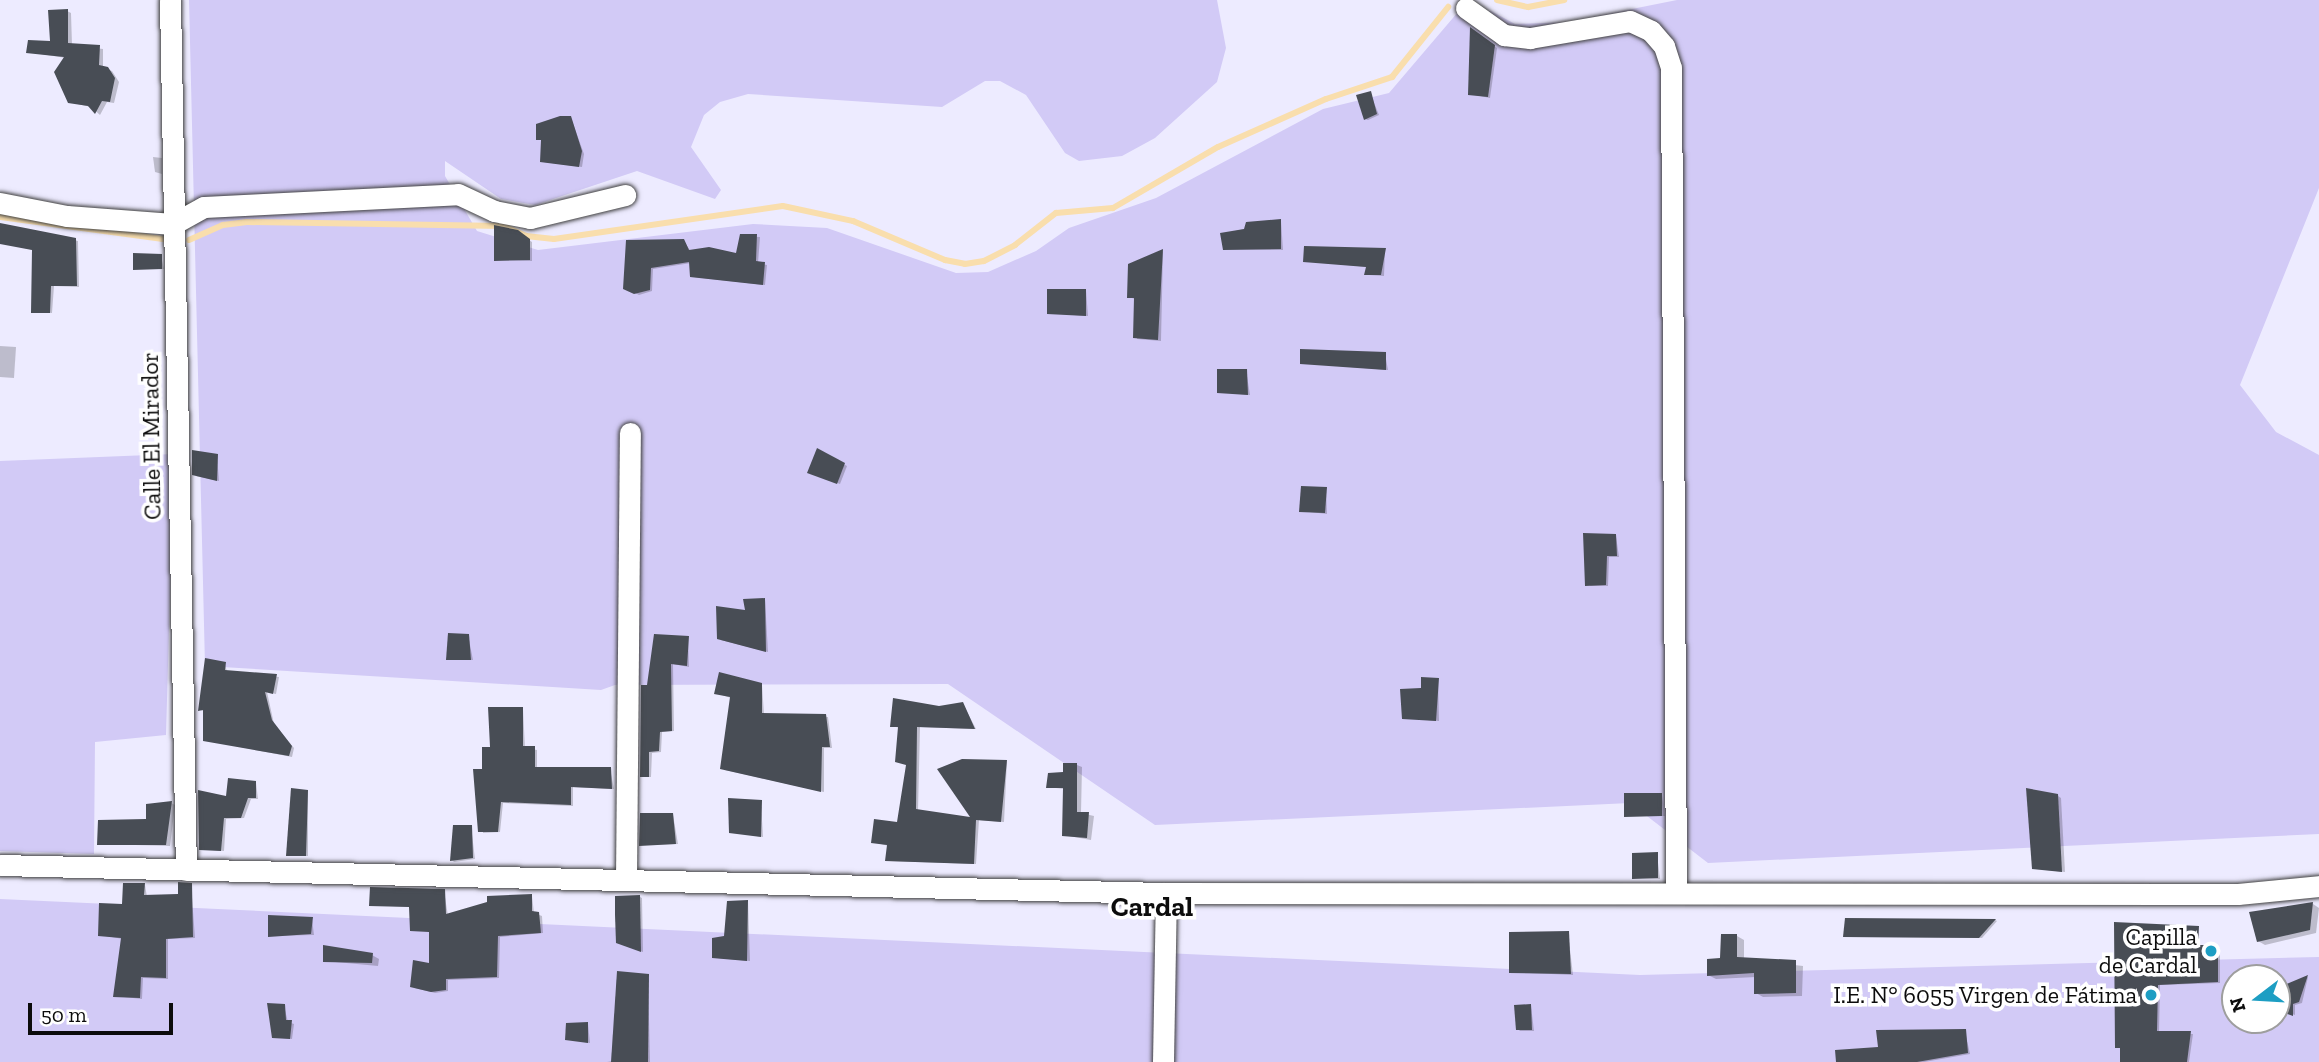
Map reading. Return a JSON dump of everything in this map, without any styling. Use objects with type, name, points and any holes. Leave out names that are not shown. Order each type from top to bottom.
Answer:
[{"type":"street","name":"Calle El Mirador","points":[[170,0],[186,870]]},
{"type":"street","points":[[1466,8],[1504,35],[1530,38],[1630,21],[1651,31],[1664,46],[1671,68],[1676,893]]},
{"type":"street","points":[[0,203],[67,216],[173,224],[204,207],[458,194],[494,211],[530,218],[625,195]]},
{"type":"street","points":[[626,880],[630,433]]},
{"type":"street","points":[[0,865],[1166,893],[2238,894],[2319,887]]},
{"type":"street","points":[[1163,1062],[1166,893]]},
{"type":"shaded area","points":[[189,0],[1217,0],[1226,48],[1217,82],[1155,138],[1122,156],[1079,161],[1065,153],[1026,95],[1000,81],[985,81],[942,107],[748,94],[720,102],[704,115],[691,147],[721,190],[715,199],[637,171],[535,205],[501,199],[445,161],[445,176],[477,231],[538,250],[753,224],[827,228],[956,273],[988,272],[1036,251],[1069,228],[1156,198],[1323,109],[1389,93],[1458,12],[1491,11],[1515,24],[1567,22],[1677,0],[2319,0],[2319,188],[2240,385],[2276,432],[2319,455],[2319,834],[1708,863],[1630,803],[1155,825],[948,684],[615,685],[601,690],[205,666]]},
{"type":"shaded area","points":[[174,454],[166,735],[95,742],[94,854],[0,851],[0,461]]},
{"type":"shaded area","points":[[0,899],[1640,975],[2319,957],[2319,1062],[0,1062]]},
{"type":"building","points":[[68,9],[68,43],[100,45],[99,65],[108,67],[115,78],[110,102],[102,101],[95,114],[88,106],[68,103],[54,72],[64,57],[26,53],[28,40],[50,41],[48,10]]},
{"type":"building","points":[[1470,27],[1495,45],[1488,97],[1468,95]]},
{"type":"building","points":[[1371,91],[1377,114],[1364,120],[1356,95]]},
{"type":"building","points":[[560,116],[571,116],[582,151],[579,167],[540,162],[541,140],[536,140],[536,124]]},
{"type":"building","points":[[1281,219],[1281,249],[1223,250],[1220,233],[1244,229],[1246,222]]},
{"type":"building","points":[[0,223],[76,238],[77,286],[51,286],[50,313],[31,313],[32,250],[0,244]]},
{"type":"building","points":[[494,225],[518,230],[530,239],[530,260],[494,261]]},
{"type":"building","points":[[740,234],[757,234],[756,261],[765,262],[763,285],[690,277],[689,262],[651,268],[650,290],[634,294],[623,289],[626,240],[684,239],[689,250],[709,247],[736,253]]},
{"type":"building","points":[[1304,246],[1386,248],[1381,275],[1364,275],[1366,267],[1303,262]]},
{"type":"building","points":[[1163,249],[1158,340],[1133,338],[1134,298],[1127,298],[1128,264]]},
{"type":"building","points":[[133,253],[162,254],[162,269],[133,270]]},
{"type":"building","points":[[1047,289],[1086,289],[1086,316],[1047,314]]},
{"type":"building","points":[[1300,349],[1386,352],[1386,370],[1300,364]]},
{"type":"building","points":[[1217,369],[1247,369],[1248,395],[1217,393]]},
{"type":"building","points":[[817,448],[845,463],[837,484],[807,473]]},
{"type":"building","points":[[192,450],[218,454],[217,481],[192,475]]},
{"type":"building","points":[[1301,486],[1327,487],[1325,513],[1299,512]]},
{"type":"building","points":[[1583,533],[1616,534],[1617,556],[1607,556],[1606,585],[1585,586]]},
{"type":"building","points":[[765,598],[766,652],[717,639],[716,606],[745,610],[743,599]]},
{"type":"building","points":[[448,633],[469,634],[471,660],[446,660]]},
{"type":"building","points":[[654,634],[689,636],[687,666],[671,664],[672,731],[660,732],[659,751],[649,752],[649,777],[640,777],[641,685],[647,685]]},
{"type":"building","points":[[205,658],[226,662],[225,670],[277,674],[273,694],[265,692],[272,720],[292,746],[289,756],[203,741],[203,710],[198,711]]},
{"type":"building","points":[[719,672],[762,683],[762,713],[826,714],[830,747],[822,747],[821,792],[720,769],[730,697],[714,694]]},
{"type":"building","points":[[1421,677],[1439,678],[1436,721],[1402,719],[1400,689],[1421,688]]},
{"type":"building","points":[[893,698],[939,706],[963,702],[975,729],[917,727],[916,809],[970,817],[937,769],[962,759],[1007,760],[1001,822],[976,820],[974,864],[885,861],[887,845],[871,843],[874,819],[897,822],[906,765],[895,762],[898,727],[890,727]]},
{"type":"building","points":[[488,707],[523,707],[523,746],[535,746],[535,767],[611,767],[612,789],[571,787],[571,805],[501,802],[498,832],[478,832],[473,769],[482,769],[482,747],[490,747]]},
{"type":"building","points":[[1063,763],[1077,763],[1077,812],[1089,812],[1087,838],[1062,836],[1063,788],[1046,788],[1048,773],[1063,772]]},
{"type":"building","points":[[228,778],[256,781],[256,798],[248,798],[241,818],[224,818],[221,851],[199,850],[198,790],[226,796]]},
{"type":"building","points":[[291,788],[308,790],[306,856],[286,856]]},
{"type":"building","points":[[2026,788],[2058,794],[2062,872],[2032,869]]},
{"type":"building","points":[[1624,793],[1662,793],[1662,816],[1624,817]]},
{"type":"building","points":[[728,798],[762,800],[761,837],[729,833]]},
{"type":"building","points":[[172,801],[166,845],[97,845],[98,820],[146,819],[146,804]]},
{"type":"building","points":[[640,813],[673,813],[676,844],[639,846]]},
{"type":"building","points":[[453,825],[472,825],[473,858],[450,861]]},
{"type":"building","points":[[1658,852],[1658,878],[1632,879],[1632,853]]},
{"type":"building","points":[[178,882],[192,883],[193,937],[166,939],[166,978],[141,977],[140,998],[113,997],[121,938],[98,936],[99,903],[122,904],[123,883],[145,883],[144,895],[178,894]]},
{"type":"building","points":[[370,887],[445,889],[446,914],[487,902],[487,896],[532,894],[532,911],[539,912],[541,933],[498,936],[497,977],[446,979],[446,990],[431,992],[410,987],[413,960],[429,963],[429,932],[410,931],[409,907],[369,906]]},
{"type":"building","points":[[640,895],[641,952],[616,943],[615,915],[615,896]]},
{"type":"building","points":[[748,900],[747,961],[712,958],[712,938],[724,936],[727,901]]},
{"type":"building","points":[[2313,902],[2310,930],[2257,942],[2249,912]]},
{"type":"building","points":[[268,915],[313,917],[311,934],[268,937]]},
{"type":"building","points":[[1845,918],[1996,919],[1979,938],[1843,937]]},
{"type":"building","name":"I.E. N° 6055 Virgen de Fátima","points":[[2114,922],[2199,926],[2198,945],[2218,945],[2218,982],[2158,985],[2157,1031],[2191,1031],[2187,1062],[2120,1062],[2120,1048],[2115,1048]]},
{"type":"building","points":[[1569,931],[1571,974],[1509,973],[1509,932]]},
{"type":"building","points":[[1721,934],[1737,934],[1737,957],[1796,960],[1796,993],[1754,994],[1754,973],[1707,976],[1707,959],[1720,958]]},
{"type":"building","points":[[323,945],[373,953],[372,963],[323,962]]},
{"type":"building","points":[[617,971],[649,974],[648,1062],[611,1062]]},
{"type":"building","points":[[2308,975],[2299,1002],[2293,1004],[2293,1016],[2291,1015],[2291,982]]},
{"type":"building","points":[[267,1003],[285,1004],[286,1020],[292,1020],[290,1039],[272,1038]]},
{"type":"building","points":[[1531,1004],[1532,1030],[1516,1030],[1514,1005]]},
{"type":"building","points":[[588,1022],[588,1043],[565,1040],[566,1023]]},
{"type":"building","points":[[1966,1029],[1968,1053],[1917,1062],[1836,1062],[1835,1050],[1878,1047],[1876,1030]]},
{"type":"waterway","points":[[1497,0],[1528,7],[1564,0]]},
{"type":"waterway","points":[[189,240],[223,225],[247,222],[503,226],[526,236],[554,239],[783,206],[853,221],[945,260],[965,264],[984,261],[1015,245],[1056,213],[1113,208],[1218,147],[1326,99],[1392,77],[1448,7]]},
{"type":"waterway","points":[[0,217],[170,240]]},
{"type":"place","name":"Capilla de Cardal","points":[[2211,951]]},
{"type":"place","name":"I.E. N° 6055 Virgen de Fátima","points":[[2151,995]]},
{"type":"district","name":"Cardal","points":[[1152,907]]}]
